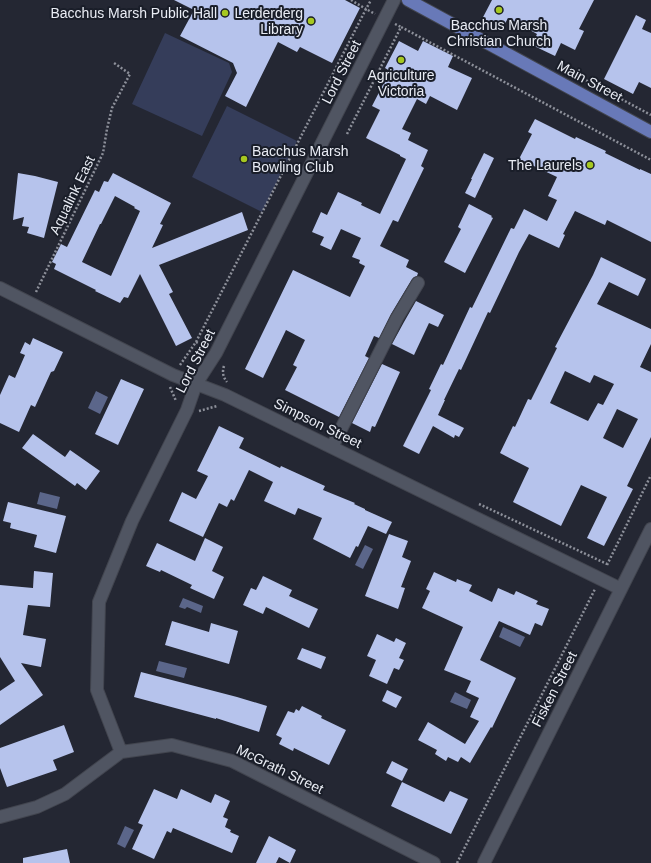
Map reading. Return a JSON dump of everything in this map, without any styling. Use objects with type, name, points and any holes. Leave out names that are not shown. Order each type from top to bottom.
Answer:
[{"type":"main road","name":"Main Street","points":[[408,0],[651,132]]},
{"type":"street","name":"Lord Street","points":[[121,752],[97,690],[99,602],[132,520],[188,410],[196,384],[216,353],[394,0]]},
{"type":"street","points":[[332,447],[397,318],[418,283]]},
{"type":"street","name":"Simpson Street","points":[[0,288],[173,375],[225,395],[621,589]]},
{"type":"street","name":"Fisken Street","points":[[484,863],[651,529]]},
{"type":"street","name":"McGrath Street","points":[[0,817],[37,807],[65,794],[121,752],[172,744],[232,761],[434,863]]},
{"type":"path","points":[[351,0],[651,160]]},
{"type":"path","points":[[196,342],[371,0]]},
{"type":"path","points":[[347,134],[401,26]]},
{"type":"path","name":"Aqualink East","points":[[30,304],[103,153],[112,108],[130,74],[114,63]]},
{"type":"path","points":[[457,863],[601,578],[651,475]]},
{"type":"shaded area","points":[[165,33],[229,63],[232,72],[202,136],[132,104]]},
{"type":"shaded area","name":"Bacchus Marsh Bowling Club","points":[[227,106],[297,141],[262,212],[192,177]]},
{"type":"shaded area","points":[[96,391],[108,397],[100,414],[88,408]]},
{"type":"shaded area","points":[[40,492],[60,497],[57,509],[37,504]]},
{"type":"shaded area","points":[[365,545],[373,549],[363,569],[355,565]]},
{"type":"shaded area","points":[[183,598],[203,606],[201,613],[187,607],[185,609],[179,607]]},
{"type":"shaded area","points":[[503,627],[525,637],[520,647],[499,637]]},
{"type":"shaded area","points":[[159,661],[187,668],[184,678],[156,671]]},
{"type":"shaded area","points":[[455,692],[471,700],[467,709],[450,702]]},
{"type":"shaded area","points":[[125,826],[134,830],[125,848],[117,844]]},
{"type":"building","points":[[174,0],[345,0],[360,8],[332,63],[300,47],[297,52],[278,42],[246,107],[225,96],[237,73],[233,63],[180,36],[194,10]]},
{"type":"building","points":[[492,0],[594,0],[579,29],[584,31],[575,50],[561,43],[555,56],[532,45],[537,34],[508,18],[501,31],[481,21]]},
{"type":"building","points":[[636,15],[646,20],[642,29],[651,33],[651,88],[639,82],[633,94],[604,79]]},
{"type":"building","points":[[399,41],[418,51],[423,41],[453,56],[448,67],[472,78],[457,110],[430,96],[426,104],[417,99],[402,129],[411,133],[408,140],[428,150],[421,166],[424,168],[398,222],[393,220],[380,246],[409,260],[406,267],[418,273],[417,276],[412,279],[391,314],[379,338],[374,336],[365,356],[369,358],[339,417],[285,390],[297,367],[293,365],[305,340],[286,330],[263,378],[245,369],[293,270],[350,297],[365,266],[359,263],[360,260],[352,257],[361,238],[341,229],[331,250],[320,245],[324,237],[312,232],[321,212],[327,215],[338,192],[362,203],[361,205],[380,214],[406,159],[366,138],[380,110],[372,106],[390,71],[385,68]]},
{"type":"building","points":[[535,119],[575,139],[576,137],[606,151],[605,153],[651,174],[651,242],[607,220],[605,225],[575,211],[563,234],[565,235],[559,248],[529,234],[490,313],[488,312],[461,370],[459,369],[438,415],[464,428],[459,437],[455,435],[454,438],[433,426],[419,454],[403,446],[431,390],[429,389],[441,364],[443,365],[470,307],[472,308],[511,228],[514,229],[524,209],[547,221],[557,200],[548,196],[557,177],[519,159],[532,134],[528,132]]},
{"type":"building","points":[[484,153],[494,158],[475,198],[465,193]]},
{"type":"building","points":[[18,173],[58,182],[44,238],[27,233],[29,227],[22,226],[24,217],[13,220]]},
{"type":"building","points":[[113,173],[171,203],[160,224],[163,225],[152,248],[242,212],[248,230],[159,265],[173,292],[169,294],[192,338],[176,346],[140,274],[128,298],[124,297],[120,303],[54,269],[56,264],[52,262],[61,244],[67,247],[95,190],[99,192],[104,181],[108,182]],"holes":[[[115,196],[135,207],[134,208],[140,211],[111,276],[82,262]]]},
{"type":"building","points":[[469,204],[492,216],[491,217],[493,218],[465,273],[444,262],[461,229],[458,227]]},
{"type":"building","points":[[601,257],[646,279],[638,296],[609,282],[597,304],[651,329],[651,344],[640,367],[651,372],[651,437],[627,486],[633,489],[604,546],[587,538],[607,497],[581,485],[561,526],[513,502],[529,468],[500,453],[513,426],[515,427],[528,399],[531,400],[557,348],[555,347]],"holes":[[[565,371],[590,383],[594,375],[614,384],[603,405],[598,403],[588,421],[550,403]],[[617,409],[638,419],[623,448],[603,438]]]},
{"type":"building","points":[[416,301],[444,315],[438,327],[429,323],[414,355],[392,344]]},
{"type":"building","points":[[33,338],[63,352],[54,371],[51,372],[35,407],[31,405],[19,432],[0,423],[0,395],[9,375],[15,378],[25,355],[20,353],[25,342],[30,345]]},
{"type":"building","points":[[382,364],[400,372],[375,427],[372,426],[370,432],[352,423]]},
{"type":"building","points":[[121,379],[144,389],[118,445],[95,434]]},
{"type":"building","points":[[219,426],[244,438],[239,448],[280,468],[281,466],[325,486],[323,490],[355,503],[354,504],[365,510],[392,522],[386,534],[368,526],[358,547],[356,546],[350,558],[313,539],[322,518],[298,508],[295,515],[264,501],[273,482],[249,470],[234,501],[231,499],[227,507],[219,503],[203,537],[169,521],[182,492],[196,499],[208,476],[197,471]]},
{"type":"building","points":[[33,434],[65,457],[70,450],[100,471],[86,490],[77,483],[75,486],[22,448]]},
{"type":"building","points":[[8,502],[66,516],[56,553],[34,547],[37,535],[10,528],[11,523],[3,521]]},
{"type":"building","points":[[389,534],[408,541],[402,557],[411,561],[401,587],[405,588],[398,609],[365,596]]},
{"type":"building","points":[[205,538],[223,547],[212,571],[224,577],[214,599],[190,588],[192,585],[161,570],[160,572],[146,566],[157,543],[195,561]]},
{"type":"building","points":[[34,571],[53,573],[50,607],[28,605],[23,635],[46,639],[41,667],[21,663],[43,695],[0,725],[0,691],[15,681],[0,657],[0,585],[33,588]]},
{"type":"building","points":[[434,572],[456,582],[457,579],[472,585],[469,591],[492,602],[498,588],[514,595],[516,591],[538,601],[536,604],[549,609],[542,626],[535,623],[530,635],[499,621],[480,660],[516,678],[492,728],[491,727],[470,763],[461,757],[458,762],[448,757],[446,761],[435,754],[437,750],[418,740],[428,722],[465,744],[479,721],[470,717],[479,698],[466,692],[471,681],[444,670],[463,627],[422,608],[430,591],[426,589]]},
{"type":"building","points":[[263,576],[292,590],[289,596],[318,609],[309,628],[266,607],[263,614],[243,605],[251,588],[256,590]]},
{"type":"building","points":[[172,621],[209,632],[211,623],[238,631],[229,664],[165,645]]},
{"type":"building","points":[[377,634],[394,642],[396,638],[406,643],[399,658],[404,660],[399,670],[394,668],[387,684],[369,676],[376,660],[367,656]]},
{"type":"building","points":[[302,648],[326,657],[321,669],[297,659]]},
{"type":"building","points":[[141,672],[267,706],[259,732],[216,718],[134,697]]},
{"type":"building","points":[[387,690],[402,697],[396,708],[382,701]]},
{"type":"building","points":[[302,706],[322,716],[321,718],[346,730],[329,765],[294,748],[293,751],[279,744],[282,738],[276,735],[288,711],[294,713],[296,709],[299,711]]},
{"type":"building","points":[[64,725],[74,752],[53,760],[57,770],[7,787],[0,768],[0,748]]},
{"type":"building","points":[[392,761],[408,769],[402,781],[386,773]]},
{"type":"building","points":[[402,782],[444,802],[450,791],[468,799],[451,834],[391,806]]},
{"type":"building","points":[[154,789],[177,799],[181,789],[211,803],[215,794],[230,801],[223,817],[228,819],[225,827],[231,830],[230,832],[239,836],[232,853],[173,828],[171,833],[167,831],[154,859],[132,849],[143,825],[138,823]]},
{"type":"building","points":[[269,836],[296,850],[290,863],[279,857],[276,863],[256,863]]},
{"type":"building","points":[[67,849],[70,863],[23,863],[23,858]]},
{"type":"place","name":"Bacchus Marsh Christian Church","points":[[499,10]]},
{"type":"place","name":"Bacchus Marsh Public Hall","points":[[225,13]]},
{"type":"place","name":"Lerderderg Library","points":[[311,21]]},
{"type":"place","name":"Agriculture Victoria","points":[[401,60]]},
{"type":"place","name":"Bacchus Marsh Bowling Club","points":[[244,159]]},
{"type":"place","name":"The Laurels","points":[[590,165]]}]
